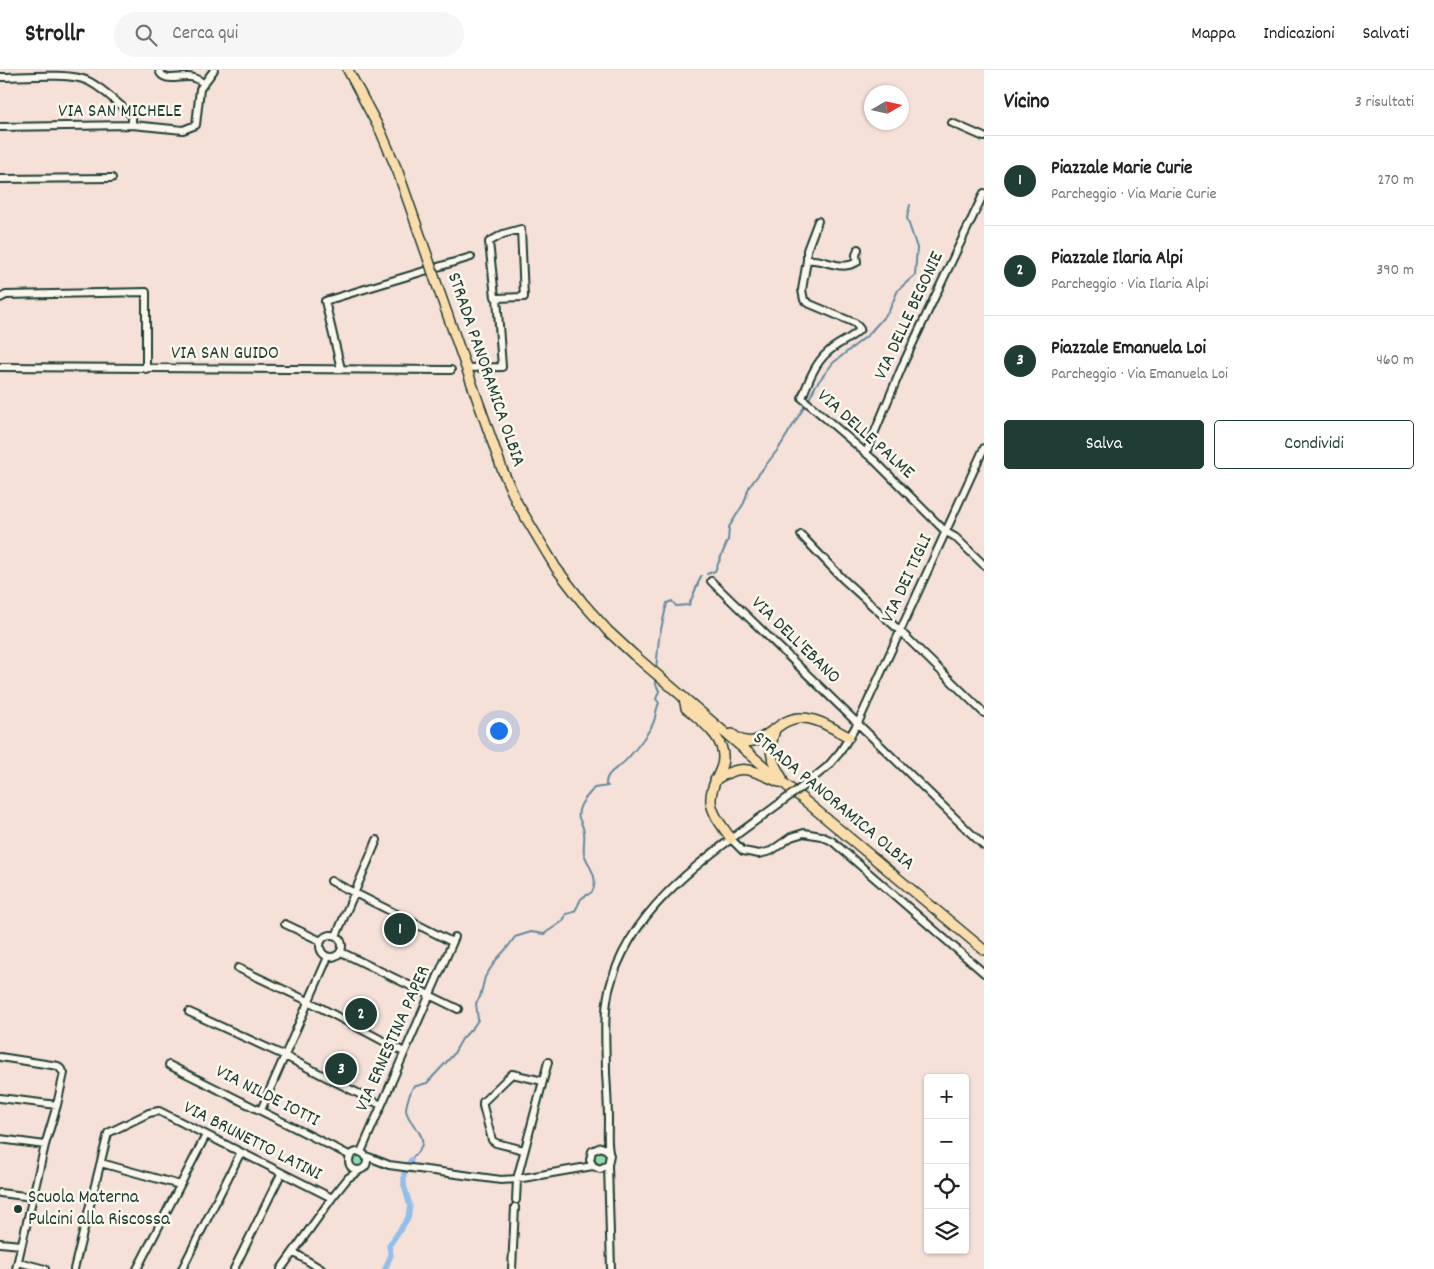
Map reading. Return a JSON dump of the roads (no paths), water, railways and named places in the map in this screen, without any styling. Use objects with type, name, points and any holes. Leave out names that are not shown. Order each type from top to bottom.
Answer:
[{"type":"highway","name":"STRADA PANORAMICA OLBIA","points":[[348,70],[381,132],[398,172],[502,469],[517,504],[556,568],[608,632],[786,785],[984,950]]},
{"type":"highway","points":[[682,697],[686,708],[706,724],[717,738],[723,754],[722,766],[711,791],[711,802],[721,825],[731,839]]},
{"type":"highway","points":[[694,706],[706,711],[737,738],[749,741],[760,740],[783,722],[801,717],[813,720],[849,737]]},
{"type":"highway","points":[[774,730],[771,754],[775,766],[786,785]]},
{"type":"highway","points":[[716,780],[728,772],[738,769],[750,770],[786,785]]},
{"type":"street","name":"VIA SAN MICHELE","points":[[159,70],[160,74],[164,76],[176,78],[190,76],[203,83]]},
{"type":"street","name":"VIA SAN MICHELE","points":[[0,127],[132,125],[183,130],[196,125],[200,89],[214,70]]},
{"type":"street","points":[[0,77],[61,77],[78,78],[88,81],[128,112],[132,116],[132,125]]},
{"type":"street","points":[[952,123],[984,137]]},
{"type":"street","points":[[0,179],[112,178]]},
{"type":"street","name":"VIA DELLE BEGONIE","points":[[866,453],[904,362],[984,192]]},
{"type":"street","points":[[818,221],[807,250],[807,260],[814,259],[841,267],[852,265],[858,262],[856,255],[858,249]]},
{"type":"street","points":[[467,368],[502,367],[497,298],[494,297],[490,242],[503,234],[521,229],[524,297],[497,298]]},
{"type":"street","points":[[341,369],[325,301],[471,257]]},
{"type":"street","name":"VIA DELLE PALME","points":[[807,260],[802,290],[804,300],[855,323],[860,328],[855,335],[828,352],[818,364],[802,398],[875,461],[946,532],[955,537],[984,565]]},
{"type":"street","points":[[0,298],[6,295],[146,292],[146,368]]},
{"type":"street","name":"VIA SAN GUIDO","points":[[0,368],[451,370]]},
{"type":"street","name":"VIA DEI TIGLI","points":[[609,1152],[607,1144],[605,1020],[609,990],[619,960],[649,912],[678,880],[806,784],[828,766],[840,752],[858,723],[984,448]]},
{"type":"street","points":[[800,535],[843,579],[900,630],[984,713]]},
{"type":"street","name":"VIA DELL'EBANO","points":[[711,581],[984,846]]},
{"type":"street","points":[[731,839],[743,851],[759,854],[771,851],[791,837],[804,833],[821,836],[832,841],[984,973]]},
{"type":"street","points":[[336,936],[377,840]]},
{"type":"street","points":[[332,881],[355,891]]},
{"type":"street","name":"VIA ERNESTINA PAPER","points":[[355,891],[453,940],[381,1105],[363,1154]]},
{"type":"street","points":[[285,924],[321,941]]},
{"type":"street","points":[[326,936],[336,936],[342,942],[341,952],[337,956],[328,957],[320,950],[321,941],[326,936]]},
{"type":"street","points":[[341,952],[458,1009]]},
{"type":"street","points":[[261,1110],[328,957]]},
{"type":"street","points":[[238,968],[308,1001],[404,1052]]},
{"type":"street","points":[[189,1012],[284,1056],[381,1105]]},
{"type":"street","points":[[0,1057],[58,1066],[64,1073],[17,1266],[45,1269]]},
{"type":"street","points":[[512,1269],[517,1179],[548,1062]]},
{"type":"street","name":"VIA NILDE IOTTI","points":[[169,1065],[351,1156]]},
{"type":"street","points":[[524,1150],[494,1142],[483,1104],[512,1074],[543,1081]]},
{"type":"street","points":[[0,1098],[57,1105]]},
{"type":"street","name":"VIA BRUNETTO LATINI","points":[[100,1163],[108,1133],[150,1113],[159,1111],[240,1154],[332,1198]]},
{"type":"street","points":[[598,1148],[606,1134],[608,1123]]},
{"type":"street","points":[[137,1269],[206,1135]]},
{"type":"street","points":[[0,1139],[45,1145]]},
{"type":"street","points":[[592,1163],[592,1151],[604,1148],[609,1152],[611,1158],[606,1166],[610,1191],[611,1269]]},
{"type":"street","points":[[348,1178],[351,1156],[356,1152],[388,1165],[501,1180],[550,1173],[592,1163],[606,1166]]},
{"type":"street","points":[[182,1269],[240,1154]]},
{"type":"street","points":[[281,1269],[348,1178],[362,1169],[367,1162],[363,1154]]},
{"type":"street","points":[[74,1269],[100,1163],[180,1185]]},
{"type":"street","points":[[350,1164],[354,1169],[388,1165]]},
{"type":"street","points":[[234,1269],[281,1174]]},
{"type":"street","points":[[0,1193],[33,1198]]},
{"type":"street","points":[[0,1243],[21,1245]]},
{"type":"street","points":[[293,1252],[322,1269]]},
{"type":"waterway","points":[[809,399],[816,385],[833,363],[868,335],[889,311],[898,290],[915,275],[917,248],[907,218],[910,205]]},
{"type":"waterway","points":[[707,574],[715,571],[728,540],[729,527],[744,503],[749,487],[779,448],[806,404]]},
{"type":"waterway","points":[[656,670],[659,638],[667,603],[672,601],[676,606],[689,605],[701,576]]},
{"type":"waterway","points":[[411,1160],[420,1148],[422,1140],[407,1114],[407,1101],[413,1087],[427,1083],[453,1055],[462,1039],[478,1020],[476,1003],[480,997],[485,977],[496,960],[515,937],[531,932],[544,934],[563,921],[566,914],[575,911],[581,899],[593,890],[595,880],[584,853],[584,831],[578,814],[579,810],[594,788],[608,786],[606,785],[606,780],[610,773],[630,756],[650,729],[659,703],[656,699],[659,691],[655,682],[656,677]]},
{"type":"waterway","points":[[385,1269],[391,1255],[389,1246],[408,1218],[410,1206],[404,1185],[404,1174],[411,1160]]},
{"type":"place","name":"Piazzale Marie Curie","points":[[400,929]]},
{"type":"place","name":"Piazzale Ilaria Alpi","points":[[361,1014]]},
{"type":"place","name":"Piazzale Emanuela Loi","points":[[341,1069]]},
{"type":"place","name":"Scuola Materna Pulcini alla Riscossa","points":[[18,1209]]}]
